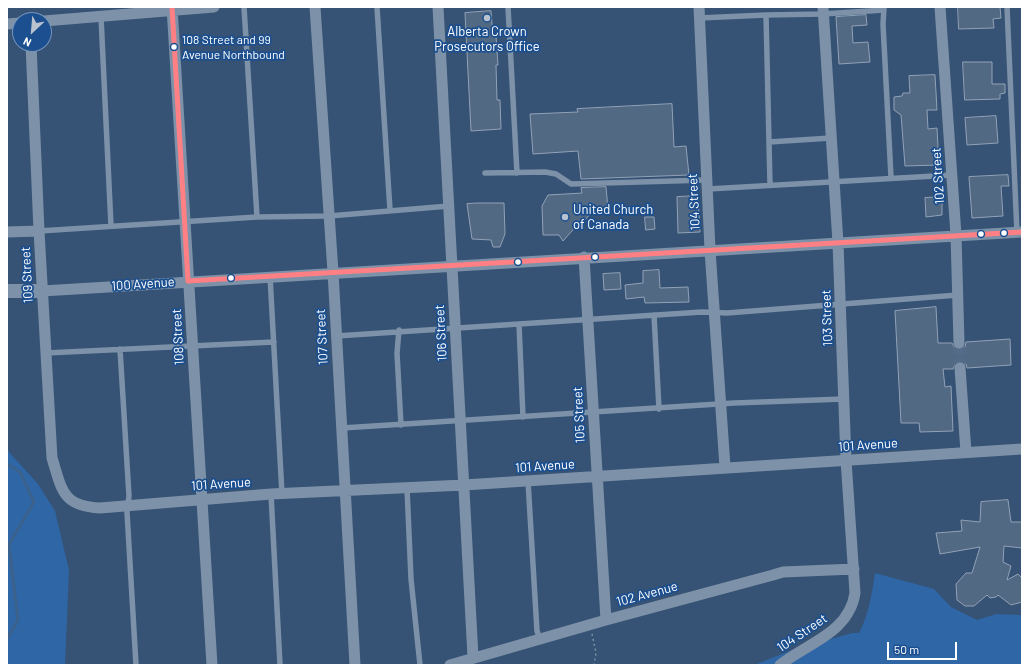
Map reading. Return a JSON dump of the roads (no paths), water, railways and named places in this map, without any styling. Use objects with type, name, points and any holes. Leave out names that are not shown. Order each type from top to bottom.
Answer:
[{"type":"street","points":[[52,20],[172,9],[214,7]]},
{"type":"street","name":"107 Street","points":[[315,7],[333,272],[354,665]]},
{"type":"street","name":"106 Street","points":[[438,7],[450,206],[451,265],[473,657]]},
{"type":"street","name":"102 Street","points":[[940,7],[956,235],[959,343]]},
{"type":"street","name":"108 Street","points":[[172,9],[212,665]]},
{"type":"street","name":"103 Street","points":[[823,10],[838,243],[846,460],[856,586],[854,601],[840,625]]},
{"type":"street","name":"104 Street","points":[[699,12],[710,250],[725,467]]},
{"type":"street","name":"109 Street","points":[[31,52],[42,291],[52,458],[62,490],[71,500]]},
{"type":"street","points":[[7,232],[39,231]]},
{"type":"street","name":"100 Avenue","points":[[7,291],[42,291],[333,272],[1020,232]]},
{"type":"street","name":"105 Street","points":[[584,257],[592,413],[606,620]]},
{"type":"street","points":[[960,368],[966,452]]},
{"type":"street","name":"101 Avenue","points":[[71,500],[76,504],[88,507],[129,505],[276,494],[464,485],[1022,449]]},
{"type":"street","name":"102 Avenue","points":[[450,665],[473,657],[783,572],[854,569]]},
{"type":"street","name":"104 Street","points":[[780,665],[840,625]]},
{"type":"lane","points":[[244,7],[257,217]]},
{"type":"lane","points":[[376,7],[390,210]]},
{"type":"lane","points":[[508,7],[517,173]]},
{"type":"lane","points":[[1007,7],[1020,232]]},
{"type":"lane","points":[[699,12],[766,15],[823,10],[884,8],[891,177]]},
{"type":"lane","points":[[766,15],[770,185]]},
{"type":"lane","points":[[101,16],[111,226]]},
{"type":"lane","points":[[769,142],[831,138]]},
{"type":"lane","points":[[485,173],[556,174],[571,184],[707,185],[770,185],[834,182],[891,177],[952,175]]},
{"type":"lane","points":[[39,231],[257,217],[328,216],[450,206]]},
{"type":"lane","points":[[270,276],[274,342],[280,665]]},
{"type":"lane","points":[[336,336],[399,330],[455,328],[702,312],[715,313],[958,295]]},
{"type":"lane","points":[[654,315],[659,409]]},
{"type":"lane","points":[[519,324],[524,417]]},
{"type":"lane","points":[[399,330],[397,353],[401,425]]},
{"type":"lane","points":[[46,353],[274,342]]},
{"type":"lane","points":[[120,349],[129,505],[127,512],[136,665]]},
{"type":"lane","points":[[342,428],[844,399]]},
{"type":"lane","points":[[528,481],[538,631],[540,639]]},
{"type":"lane","points":[[407,488],[411,579],[420,665]]},
{"type":"waterway","points":[[7,464],[20,472],[34,502],[9,544],[18,620],[7,639]]},
{"type":"tunnel","points":[[959,343],[960,368]]},
{"type":"place","name":"Alberta Crown Prosecutors Office","points":[[487,18]]},
{"type":"place","name":"108 Street and 99 Avenue Northbound","points":[[174,47]]},
{"type":"place","name":"United Church of Canada","points":[[565,217]]}]
